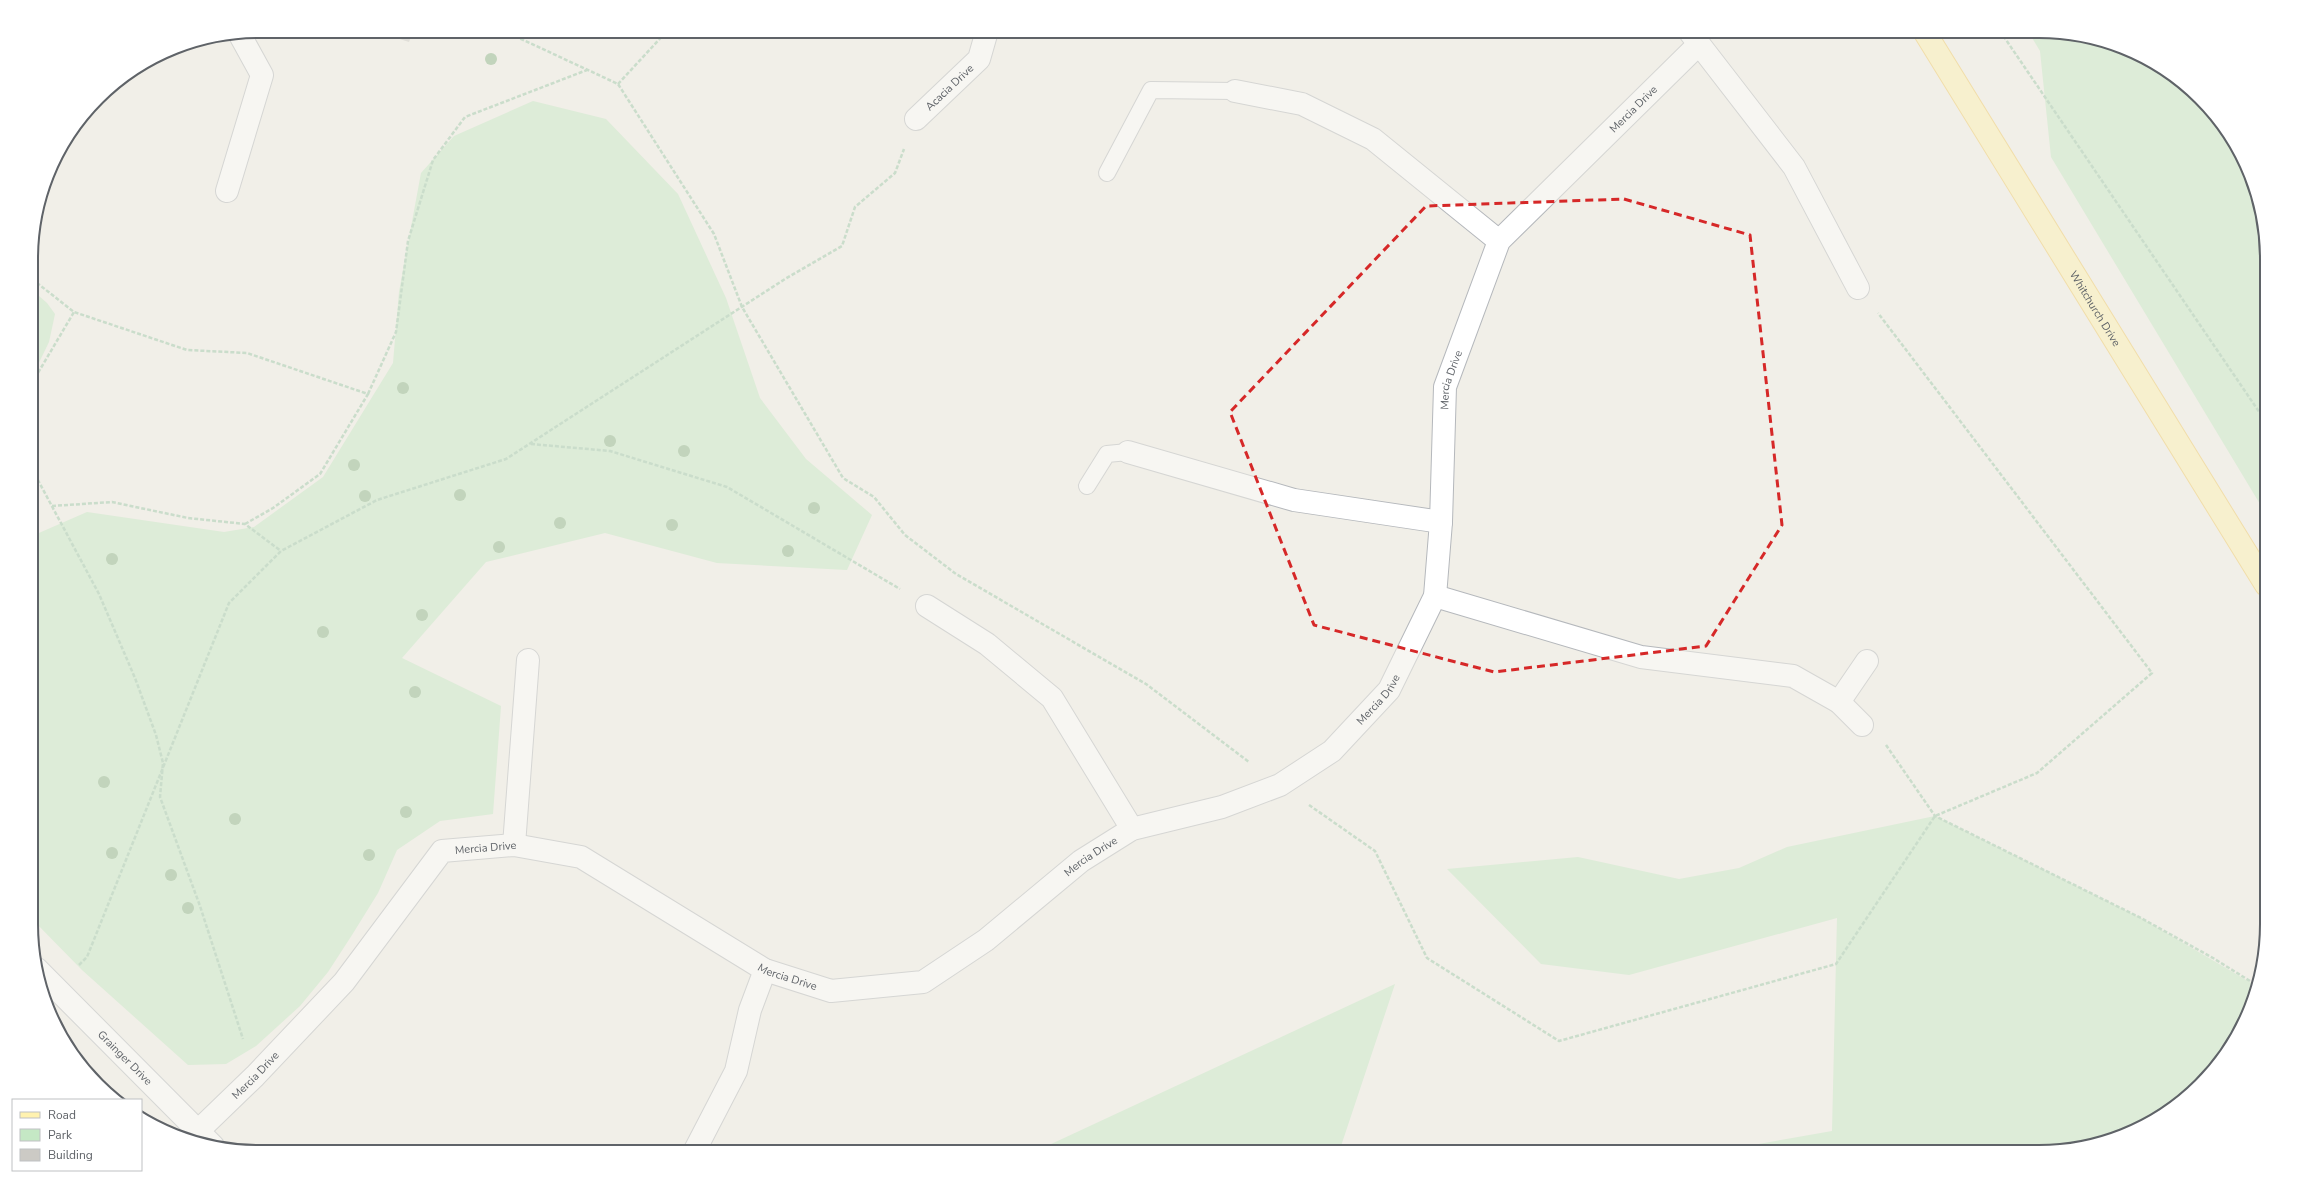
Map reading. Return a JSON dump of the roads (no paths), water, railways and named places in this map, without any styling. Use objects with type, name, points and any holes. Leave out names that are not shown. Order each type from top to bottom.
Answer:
[{"type":"main road","name":"Whitchurch Drive","points":[[1928,38],[2260,575]]},
{"type":"street","points":[[227,191],[262,75],[242,38]]},
{"type":"street","name":"Acacia Drive","points":[[916,119],[979,59],[985,38]]},
{"type":"street","points":[[1694,38],[1794,167],[1858,288]]},
{"type":"street","name":"Mercia Drive","points":[[205,1138],[255,1076],[344,982],[442,851],[514,845],[581,856],[765,970],[831,991],[924,982],[986,940],[1081,861],[1132,829],[1222,807],[1280,785],[1332,751],[1388,690],[1435,596],[1441,522],[1445,387],[1499,241],[1694,38]]},
{"type":"street","points":[[1235,91],[1302,104],[1373,138],[1499,241]]},
{"type":"street","points":[[1128,452],[1294,500],[1441,522]]},
{"type":"street","points":[[1435,596],[1640,657],[1793,676],[1838,702],[1862,725]]},
{"type":"street","points":[[927,606],[987,644],[1052,698],[1132,829]]},
{"type":"street","points":[[514,845],[528,660]]},
{"type":"street","points":[[1838,702],[1867,661]]},
{"type":"street","points":[[698,1145],[736,1070],[750,1010],[765,970]]},
{"type":"street","name":"Grainger Drive","points":[[45,976],[205,1138]]},
{"type":"lane","points":[[1107,173],[1151,90],[1235,91]]},
{"type":"lane","points":[[1087,486],[1107,454],[1128,452]]}]
